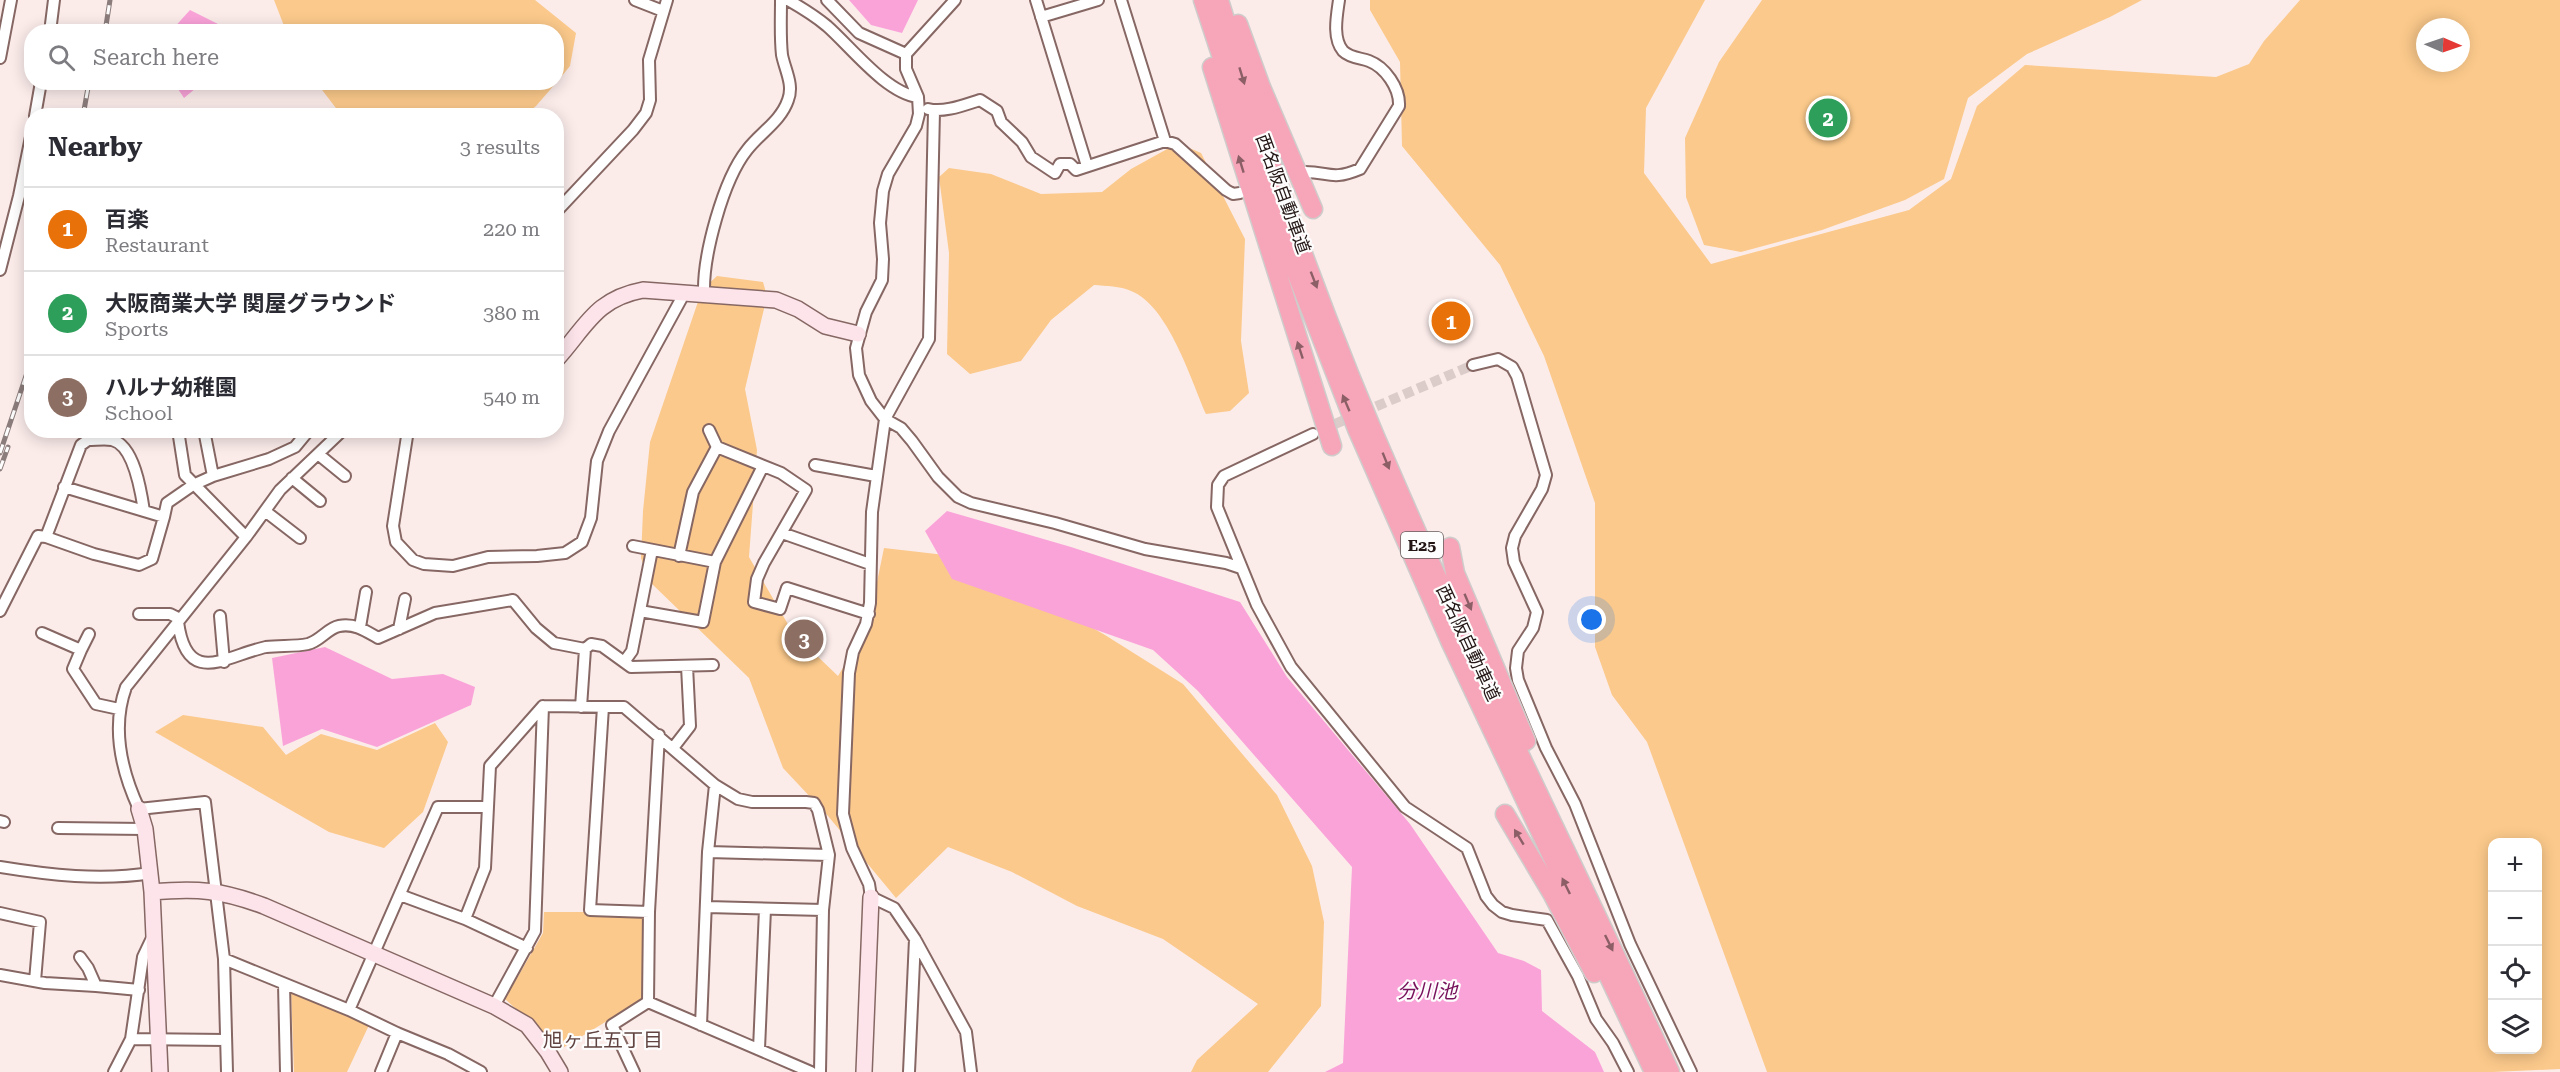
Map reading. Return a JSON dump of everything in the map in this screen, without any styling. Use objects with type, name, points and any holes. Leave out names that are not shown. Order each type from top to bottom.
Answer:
[{"type":"highway","name":"西名阪自動車道","points":[[1203,0],[1274,216],[1356,429],[1447,633],[1654,1072]]},
{"type":"highway","name":"西名阪自動車道","points":[[1220,0],[1262,138],[1313,278],[1398,491],[1463,635],[1670,1072]]},
{"type":"highway","points":[[1230,0],[1261,87],[1313,209]]},
{"type":"highway","points":[[1210,25],[1203,40],[1332,446]]},
{"type":"highway","points":[[1450,547],[1455,573],[1540,775],[1594,894],[1592,906]]},
{"type":"highway","points":[[1505,814],[1554,896],[1618,1018],[1635,1029]]},
{"type":"street","points":[[0,58],[11,0]]},
{"type":"street","points":[[51,24],[54,0]]},
{"type":"street","points":[[564,203],[646,113],[650,100],[649,60],[665,5],[635,0]]},
{"type":"street","points":[[704,294],[707,254],[735,170],[747,150],[784,109],[789,98],[790,86],[783,56],[781,0]]},
{"type":"street","points":[[788,0],[828,27],[880,78],[934,111],[980,100],[997,111],[1001,122],[1022,142],[1031,157],[1055,173],[1060,164],[1070,164],[1077,170],[1165,141],[1175,144],[1226,190],[1233,194],[1240,193]]},
{"type":"street","points":[[827,0],[859,33],[906,54]]},
{"type":"street","points":[[955,0],[906,54],[906,69],[919,102],[916,126],[897,156],[883,191],[880,223],[882,280],[866,312],[855,348],[859,375],[871,401],[885,418],[901,428],[947,488],[958,497],[971,503],[1055,523],[1145,549],[1226,563],[1241,568]]},
{"type":"street","points":[[1036,0],[1087,166]]},
{"type":"street","points":[[1041,17],[1098,0]]},
{"type":"street","points":[[1121,0],[1165,141]]},
{"type":"street","points":[[1305,172],[1336,177],[1360,170],[1399,106],[1399,98],[1395,89],[1380,66],[1344,52],[1339,43],[1336,27],[1337,0]]},
{"type":"street","points":[[36,108],[40,90]]},
{"type":"street","points":[[864,1072],[871,897],[869,884],[846,832],[843,796],[851,662],[868,614],[872,512],[885,418],[929,339],[934,111]]},
{"type":"street","points":[[0,270],[24,171]]},
{"type":"street","points":[[564,350],[590,316],[606,303],[624,294],[643,290],[776,300],[798,309],[825,326],[858,334]]},
{"type":"street","points":[[407,438],[393,526],[396,542],[413,560],[424,564],[453,566],[488,557],[565,553],[582,542],[591,518],[597,461],[609,431],[685,292]]},
{"type":"street","points":[[1473,366],[1498,359],[1512,367],[1520,386],[1545,475],[1542,489],[1515,536],[1512,548],[1514,562],[1536,612],[1533,628],[1518,651],[1516,668],[1522,692],[1546,748],[1575,804],[1630,944],[1691,1072]]},
{"type":"street","points":[[709,429],[717,447],[781,473],[806,490],[757,579],[754,602],[780,609],[787,588],[868,614]]},
{"type":"street","points":[[1312,434],[1224,476],[1218,485],[1217,507],[1257,605],[1291,667],[1390,791],[1419,818],[1467,848],[1486,896],[1493,905],[1502,912],[1542,918],[1551,924],[1578,976],[1596,1019],[1613,1043],[1628,1072]]},
{"type":"street","points":[[179,438],[185,475],[238,530]]},
{"type":"street","points":[[206,438],[213,476]]},
{"type":"street","points":[[0,610],[38,536],[94,554],[139,565],[152,559],[167,503],[194,485],[213,476],[269,459],[295,447],[302,438]]},
{"type":"street","points":[[160,1072],[151,873],[146,829],[126,780],[119,747],[119,709],[126,687],[238,530],[265,511],[292,478],[335,438]]},
{"type":"street","points":[[46,537],[81,445],[88,440],[114,440],[126,448],[144,510]]},
{"type":"street","points":[[679,556],[693,492],[717,447]]},
{"type":"street","points":[[318,454],[345,476]]},
{"type":"street","points":[[815,465],[876,476]]},
{"type":"street","points":[[640,611],[703,622],[715,562],[763,466]]},
{"type":"street","points":[[292,478],[320,501]]},
{"type":"street","points":[[64,487],[164,517]]},
{"type":"street","points":[[265,511],[300,538]]},
{"type":"street","points":[[782,533],[870,564]]},
{"type":"street","points":[[633,546],[715,562]]},
{"type":"street","points":[[624,662],[632,651],[652,550]]},
{"type":"street","points":[[360,627],[366,592]]},
{"type":"street","points":[[399,629],[405,599]]},
{"type":"street","points":[[176,618],[182,640],[195,659],[205,664],[224,662],[266,647],[307,644],[321,639],[338,626],[360,627],[378,638],[435,613],[513,600],[536,628],[554,643],[585,649]]},
{"type":"street","points":[[139,614],[176,618]]},
{"type":"street","points":[[220,616],[224,662]]},
{"type":"street","points":[[42,633],[81,651]]},
{"type":"street","points":[[89,634],[73,669],[96,704],[119,709]]},
{"type":"street","points":[[581,706],[585,649],[591,644],[602,645],[631,667],[713,665]]},
{"type":"street","points":[[673,748],[690,726],[687,666]]},
{"type":"street","points":[[494,1006],[535,931],[543,706]]},
{"type":"street","points":[[465,919],[485,868],[490,766],[543,706],[624,707],[716,785],[744,801],[814,803],[818,810],[829,855],[823,910],[820,1072]]},
{"type":"street","points":[[603,707],[590,910],[649,912]]},
{"type":"street","points":[[648,1002],[649,912],[659,735]]},
{"type":"street","points":[[701,1025],[708,852],[716,785]]},
{"type":"street","points":[[139,809],[205,802],[224,959],[227,1072]]},
{"type":"street","points":[[349,1010],[438,807],[488,807]]},
{"type":"street","points":[[58,828],[146,829]]},
{"type":"street","points":[[708,852],[829,855]]},
{"type":"street","points":[[0,867],[50,875],[128,877],[151,873]]},
{"type":"street","points":[[152,892],[189,889],[216,891],[264,906],[494,1006],[526,1025],[548,1052],[560,1072]]},
{"type":"street","points":[[400,895],[465,919],[527,948]]},
{"type":"street","points":[[871,897],[894,908],[915,939],[966,1032],[970,1072]]},
{"type":"street","points":[[707,907],[823,910]]},
{"type":"street","points":[[759,1049],[765,909]]},
{"type":"street","points":[[0,913],[40,922],[35,981]]},
{"type":"street","points":[[114,1072],[131,1039],[143,957],[154,932]]},
{"type":"street","points":[[909,1072],[915,939]]},
{"type":"street","points":[[80,957],[96,986]]},
{"type":"street","points":[[224,959],[349,1010],[448,1054],[481,1072]]},
{"type":"street","points":[[0,975],[35,981],[139,990]]},
{"type":"street","points":[[284,984],[286,1072]]},
{"type":"street","points":[[648,1002],[811,1072]]},
{"type":"street","points":[[634,1072],[612,1025],[648,1002]]},
{"type":"street","points":[[381,1072],[397,1033]]},
{"type":"street","points":[[131,1039],[226,1040]]},
{"type":"shaded area","points":[[274,0],[535,0],[576,33],[570,66],[564,73],[564,24],[283,24]]},
{"type":"shaded area","points":[[1370,0],[1705,0],[1646,108],[1644,173],[1711,264],[1909,210],[1951,179],[1977,106],[2025,65],[2216,77],[2249,64],[2264,41],[2300,0],[2560,0],[2560,1069],[2493,1072],[1767,1072],[1647,742],[1612,695],[1595,647],[1595,503],[1544,356],[1500,265],[1402,146],[1400,62],[1370,10]]},
{"type":"shaded area","points":[[1762,0],[2142,0],[2027,54],[1968,98],[1944,179],[1905,200],[1822,230],[1741,252],[1704,245],[1686,197],[1685,138],[1719,62]]},
{"type":"shaded area","points":[[322,90],[550,90],[534,108],[336,108]]},
{"type":"shaded area","points":[[1178,143],[1201,153],[1245,239],[1241,341],[1249,393],[1230,411],[1206,414],[1177,345],[1156,311],[1144,299],[1131,291],[1113,286],[1094,285],[1051,320],[1021,361],[970,374],[947,354],[949,253],[939,177],[949,168],[991,174],[1041,194],[1102,192],[1131,169]]},
{"type":"shaded area","points":[[717,276],[763,282],[767,296],[745,389],[757,450],[749,557],[793,633],[838,676],[868,626],[884,548],[945,555],[1027,590],[1183,684],[1277,795],[1312,866],[1324,922],[1321,1006],[1268,1072],[1191,1072],[1197,1060],[1258,1004],[1163,939],[1077,906],[1012,872],[948,847],[896,898],[828,816],[783,768],[749,678],[650,582],[641,558],[650,442],[702,290]]},
{"type":"shaded area","points":[[183,715],[263,727],[286,755],[321,734],[377,750],[435,723],[448,742],[423,812],[384,848],[329,832],[155,732]]},
{"type":"shaded area","points":[[544,912],[646,912],[643,999],[561,1049],[505,999],[543,933]]},
{"type":"shaded area","points":[[291,990],[370,1023],[347,1072],[294,1072]]},
{"type":"water","points":[[849,0],[918,0],[902,33],[871,25]]},
{"type":"water","points":[[190,10],[218,24],[177,24]]},
{"type":"water","points":[[179,90],[194,90],[184,98]]},
{"type":"water","name":"分川池","points":[[947,511],[1071,547],[1240,602],[1287,677],[1410,824],[1498,953],[1524,961],[1541,970],[1542,1011],[1595,1052],[1604,1072],[1325,1072],[1343,1063],[1352,867],[1198,691],[1153,650],[952,579],[925,531]]},
{"type":"water","points":[[325,647],[392,679],[443,674],[475,687],[471,705],[377,747],[322,729],[283,746],[272,658]]},
{"type":"tunnel","points":[[1321,430],[1473,365]]},
{"type":"railway","points":[[106,24],[110,0]]},
{"type":"railway","points":[[84,108],[88,90]]},
{"type":"railway","points":[[0,453],[24,382]]},
{"type":"railway","points":[[0,469],[8,447]]},
{"type":"place","name":"大阪商業大学 関屋グラウンド","points":[[1828,118]]},
{"type":"place","name":"百楽","points":[[1451,321]]},
{"type":"place","name":"ハルナ幼稚園","points":[[804,639]]},
{"type":"district","name":"旭ヶ丘五丁目","points":[[603,1040]]}]
